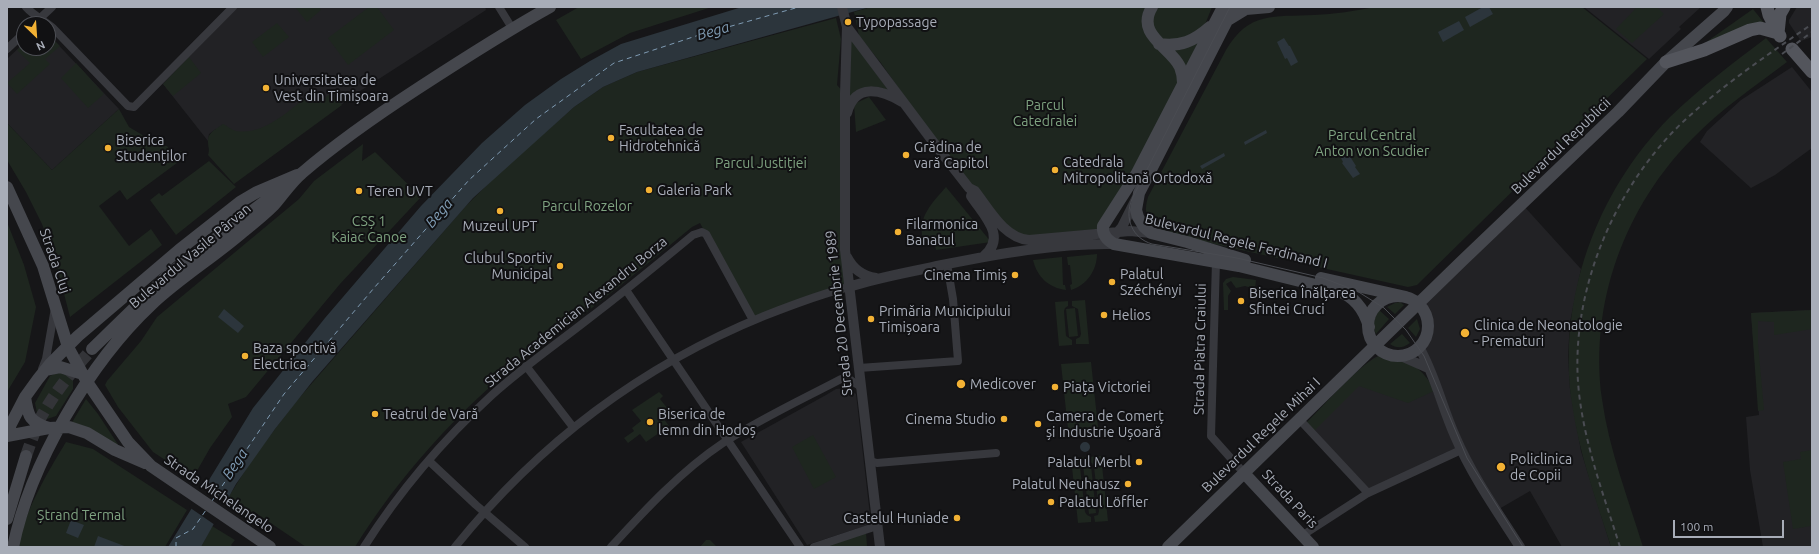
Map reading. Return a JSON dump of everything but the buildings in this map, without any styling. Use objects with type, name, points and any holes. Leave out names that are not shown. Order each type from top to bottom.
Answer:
[{"type":"main road","name":"Bulevardul Vasile Pârvan","points":[[13,547],[22,512],[54,428],[85,378],[143,312],[273,206],[300,174],[371,120],[512,28],[550,7]]},
{"type":"main road","points":[[1152,7],[1148,18],[1148,26],[1159,44],[1180,67],[1183,83]]},
{"type":"main road","points":[[1109,240],[1103,228],[1137,173],[1223,7]]},
{"type":"main road","points":[[1151,233],[1144,227],[1138,217],[1136,210],[1139,193],[1234,7]]},
{"type":"main road","points":[[1228,20],[1246,9],[1269,7]]},
{"type":"main road","points":[[1781,36],[1780,14],[1784,7]]},
{"type":"main road","name":"Bulevardul Republicii","points":[[1376,345],[1618,112],[1666,62],[1729,8]]},
{"type":"main road","points":[[1765,10],[1781,36]]},
{"type":"main road","points":[[1159,44],[1175,45],[1188,43],[1202,34],[1215,22]]},
{"type":"main road","points":[[1666,62],[1704,50],[1750,30],[1760,28],[1781,36]]},
{"type":"main road","points":[[1792,49],[1812,72]]},
{"type":"main road","name":"Bulevardul Vasile Pârvan","points":[[7,435],[11,424],[26,397],[41,374],[78,336],[158,267],[240,202],[257,192],[300,174]]},
{"type":"main road","points":[[92,349],[168,275],[300,174]]},
{"type":"main road","name":"Strada Cluj","points":[[7,187],[40,258],[68,347],[85,378]]},
{"type":"main road","name":"Bulevardul Regele Ferdinand I","points":[[1151,233],[1187,242],[1237,258],[1406,298],[1418,304]]},
{"type":"main road","name":"Bulevardul Regele Ferdinand I","points":[[1109,240],[1285,276],[1341,292],[1351,297],[1360,306],[1365,316],[1371,337],[1376,345]]},
{"type":"main road","points":[[1368,327],[1372,313],[1381,302],[1395,297],[1406,298]]},
{"type":"main road","points":[[1376,345],[1384,352],[1394,356],[1409,354],[1419,347],[1427,335],[1428,325],[1426,314],[1418,304]]},
{"type":"main road","name":"Bulevardul Regele Mihai I","points":[[1168,547],[1376,345]]},
{"type":"main road","points":[[41,374],[60,367],[85,378]]},
{"type":"main road","name":"Strada Michelangelo","points":[[85,378],[128,442],[151,466]]},
{"type":"main road","points":[[26,397],[28,413],[36,424],[54,428]]},
{"type":"main road","name":"Strada Michelangelo","points":[[54,428],[69,427],[87,432],[115,450],[151,466],[270,547]]},
{"type":"main road","points":[[7,435],[54,428]]},
{"type":"main road","points":[[7,519],[26,456]]},
{"type":"main road","name":"Strada Paris","points":[[1244,473],[1313,547]]},
{"type":"street","points":[[26,7],[33,16]]},
{"type":"street","points":[[42,16],[52,7]]},
{"type":"street","points":[[56,31],[128,106],[134,107],[233,7]]},
{"type":"street","points":[[500,7],[512,28]]},
{"type":"street","points":[[842,7],[847,27]]},
{"type":"street","name":"Bulevardul Regele Ferdinand I","points":[[847,27],[903,103],[969,188],[975,191],[1007,231],[1017,237],[1029,240],[1089,234],[1109,240],[1118,232],[1151,233]]},
{"type":"street","name":"Strada 20 Decembrie 1989","points":[[847,27],[845,94],[845,246],[861,388],[872,464],[880,547]]},
{"type":"street","points":[[7,49],[16,41]]},
{"type":"street","points":[[846,121],[848,110],[852,103],[858,96],[867,92],[882,92],[903,103]]},
{"type":"street","points":[[969,188],[970,195],[990,224],[994,236],[994,243],[983,257]]},
{"type":"street","points":[[1118,232],[1139,193]]},
{"type":"street","points":[[1089,234],[1097,230],[1108,219]]},
{"type":"street","name":"Strada Academician Alexandru Borza","points":[[364,547],[429,461],[492,396],[526,366],[626,290],[693,235],[702,232],[709,238],[753,320]]},
{"type":"street","points":[[455,547],[528,468],[574,427],[627,387],[673,359],[720,335],[753,320],[814,297],[884,277],[1021,250],[1095,244],[1109,240]]},
{"type":"street","points":[[845,246],[848,260],[857,271],[869,277],[884,277]]},
{"type":"street","name":"Strada Piatra Craiului","points":[[1216,261],[1211,437],[1244,473]]},
{"type":"street","points":[[859,368],[958,361],[953,299],[947,264]]},
{"type":"street","points":[[626,290],[800,547]]},
{"type":"street","points":[[41,374],[46,359],[55,308]]},
{"type":"street","points":[[1419,347],[1461,450],[1474,476],[1518,546]]},
{"type":"street","points":[[1394,356],[1403,357],[1428,368]]},
{"type":"street","points":[[526,366],[574,427]]},
{"type":"street","points":[[611,547],[674,483],[728,440],[841,379],[849,379],[861,388]]},
{"type":"street","points":[[1299,420],[1368,493]]},
{"type":"street","points":[[1303,536],[1368,493],[1461,450]]},
{"type":"street","points":[[872,464],[996,453]]},
{"type":"street","points":[[429,461],[525,547]]},
{"type":"street","points":[[814,547],[877,526]]},
{"type":"shaded area","name":"Universitatea de Vest din Timișoara","points":[[237,7],[485,7],[486,10],[357,93],[250,172],[216,129],[209,134],[208,141],[163,84]]},
{"type":"shaded area","points":[[1584,7],[1701,7],[1679,27],[1681,29],[1649,59]]},
{"type":"shaded area","points":[[1797,7],[1812,7],[1812,37],[1801,41],[1789,23],[1789,20]]},
{"type":"shaded area","points":[[56,42],[119,109],[52,170],[7,123],[7,59],[16,51],[16,56],[56,56]]},
{"type":"shaded area","points":[[1792,67],[1812,92],[1812,148],[1775,175],[1751,188],[1700,142],[1707,131],[1741,100]]},
{"type":"shaded area","points":[[1522,204],[1581,269],[1570,322],[1568,356],[1570,389],[1581,451],[1611,547],[1562,547],[1530,491],[1499,509],[1456,434],[1422,344],[1427,335],[1428,325],[1426,315],[1418,304]]},
{"type":"shaded area","points":[[1812,310],[1812,547],[1763,547],[1750,470],[1746,417],[1759,415],[1751,313]]},
{"type":"shaded area","points":[[1381,355],[1427,378],[1458,449],[1370,490],[1305,425],[1360,369],[1374,358]]},
{"type":"shaded area","points":[[848,388],[856,394],[871,524],[807,545],[741,442],[836,389]]},
{"type":"green space","points":[[295,7],[319,7],[321,10],[307,22]]},
{"type":"green space","points":[[369,7],[377,7],[394,30],[348,65],[328,38]]},
{"type":"green space","points":[[579,7],[712,7],[630,33],[581,59],[556,20]]},
{"type":"green space","name":"Parcul Catedralei","points":[[871,7],[1212,7],[1179,90],[1099,227],[1094,231],[1029,240],[992,222],[881,63],[859,36],[854,12]]},
{"type":"green space","name":"Parcul Central Anton von Scudier","points":[[1375,7],[1582,7],[1647,59],[1417,285],[1408,287],[1178,236],[1163,231],[1152,224],[1146,213],[1148,197],[1226,50],[1235,37],[1244,28],[1253,22],[1275,17],[1329,14]]},
{"type":"green space","points":[[1637,7],[1643,9],[1646,7],[1657,7],[1664,14],[1632,43],[1616,29]]},
{"type":"green space","points":[[1753,9],[1765,24],[1692,52]]},
{"type":"green space","name":"Parcul Rozelor","points":[[836,18],[841,39],[837,85],[845,94],[849,285],[753,320],[700,223],[692,227],[583,315],[531,352],[476,399],[432,445],[411,470],[372,521],[355,547],[306,547],[253,511],[249,517],[226,501],[253,458],[294,404],[465,207],[502,170],[574,107],[603,87],[637,72]]},
{"type":"green space","points":[[277,23],[289,37],[263,57],[252,42]]},
{"type":"green space","points":[[850,37],[889,91],[882,88],[872,87],[863,89],[848,99]]},
{"type":"green space","points":[[1766,38],[1787,62],[1715,117],[1693,138],[1669,165],[1648,194],[1631,225],[1617,258],[1607,292],[1601,327],[1599,363],[1602,399],[1609,437],[1643,547],[1611,547],[1588,476],[1572,404],[1569,365],[1571,325],[1577,287],[1588,249],[1603,213],[1621,179],[1644,147],[1670,117],[1693,96]]},
{"type":"green space","points":[[56,42],[60,46],[56,49]]},
{"type":"green space","points":[[23,56],[48,56],[45,59],[50,64],[17,94],[7,83],[30,63]]},
{"type":"green space","points":[[189,57],[201,73],[173,96],[163,84]]},
{"type":"green space","points":[[76,63],[104,94],[88,108],[61,78]]},
{"type":"green space","points":[[312,93],[320,102],[331,93],[342,105],[234,184],[208,155],[209,136],[223,124],[236,131],[257,129],[277,120]]},
{"type":"green space","points":[[869,97],[886,120],[856,132],[854,104]]},
{"type":"green space","points":[[119,109],[129,127],[161,146],[167,146],[174,157],[181,151],[185,157],[127,200],[120,190],[99,206],[129,246],[151,229],[162,245],[70,317],[55,259],[42,224],[26,192],[7,160],[7,123],[52,170]]},
{"type":"green space","name":"CSȘ 1 Kaiac Canoe","points":[[363,144],[362,161],[375,152],[421,197],[340,284],[246,397],[228,404],[232,417],[210,448],[193,478],[153,452],[118,407],[105,385],[107,381],[141,341],[157,317],[299,199],[314,181]]},
{"type":"green space","points":[[209,161],[236,187],[176,235],[150,200],[159,193],[162,196]]},
{"type":"green space","points":[[946,187],[991,242],[936,250],[933,237],[923,239],[922,224],[927,210]]},
{"type":"green space","points":[[7,222],[24,265],[36,307],[25,362],[7,392]]},
{"type":"green space","points":[[1097,254],[1097,260],[1090,276],[1082,285],[1071,290],[1070,285],[1072,284],[1070,265],[1068,265],[1067,257]]},
{"type":"green space","points":[[1062,257],[1063,285],[1065,285],[1066,290],[1054,287],[1045,281],[1037,272],[1033,260]]},
{"type":"green space","points":[[1233,277],[1256,280],[1255,289],[1245,286],[1236,288],[1231,281],[1226,284],[1231,291],[1228,296],[1228,310],[1224,310],[1223,283],[1226,279]]},
{"type":"green space","points":[[1085,300],[1089,344],[1076,344],[1076,339],[1080,337],[1081,334],[1078,309],[1072,306],[1072,301]]},
{"type":"green space","points":[[1068,301],[1068,306],[1064,311],[1066,336],[1072,340],[1072,345],[1059,346],[1055,302]]},
{"type":"green space","points":[[1400,302],[1404,305],[1395,314],[1387,307],[1395,303]]},
{"type":"green space","points":[[1075,308],[1078,336],[1069,337],[1066,309]]},
{"type":"green space","points":[[1379,310],[1389,319],[1376,334],[1374,322]]},
{"type":"green space","points":[[1812,310],[1812,329],[1774,335],[1774,322],[1758,321],[1758,344],[1764,410],[1758,411],[1751,313]]},
{"type":"green space","points":[[1417,319],[1420,329],[1416,337],[1408,328]]},
{"type":"green space","points":[[1402,334],[1410,343],[1400,347],[1395,347],[1390,344]]},
{"type":"green space","points":[[1381,355],[1398,358],[1413,365],[1425,376],[1434,391],[1408,403],[1359,386],[1314,431],[1306,423],[1353,376],[1372,360]]},
{"type":"green space","points":[[1091,362],[1099,436],[1069,438],[1061,364]]},
{"type":"green space","points":[[60,371],[69,374],[72,377],[73,389],[56,416],[47,419],[43,418],[37,413],[35,403],[50,376]]},
{"type":"green space","points":[[659,392],[663,396],[660,399],[668,409],[661,415],[669,426],[646,442],[640,434],[628,443],[624,438],[634,431],[632,428],[641,421],[632,410]]},
{"type":"green space","points":[[86,399],[98,414],[119,446],[71,424]]},
{"type":"green space","points":[[813,435],[836,477],[814,489],[792,447]]},
{"type":"green space","name":"Ștrand Termal","points":[[66,442],[93,449],[187,510],[165,547],[17,547],[31,506],[44,479]]},
{"type":"green space","points":[[1812,450],[1811,526],[1793,529],[1783,462],[1801,459],[1800,452]]},
{"type":"green space","points":[[1101,456],[1108,521],[1095,522],[1094,516],[1098,515],[1099,511],[1094,467],[1092,463],[1088,462],[1088,457]]},
{"type":"green space","points":[[1084,457],[1085,462],[1081,464],[1080,467],[1085,512],[1091,517],[1091,522],[1078,523],[1071,458]]},
{"type":"green space","points":[[1083,465],[1091,465],[1096,513],[1089,514]]},
{"type":"green space","points":[[212,526],[235,540],[231,545],[233,547],[201,547]]},
{"type":"green space","points":[[866,532],[867,547],[822,547]]},
{"type":"green space","points":[[706,540],[710,540],[717,547],[700,547]]},
{"type":"water","name":"Bega","points":[[742,7],[870,7],[637,72],[603,87],[574,107],[473,198],[312,382],[275,429],[236,484],[201,547],[168,547],[253,408],[325,318],[421,206],[482,143],[525,105],[561,79],[621,44]]},
{"type":"water","points":[[1483,7],[1489,7],[1493,14],[1470,27],[1465,17]]},
{"type":"water","points":[[1459,21],[1464,30],[1443,42],[1438,32]]},
{"type":"water","points":[[1284,38],[1298,62],[1291,66],[1287,58],[1285,59],[1277,42]]},
{"type":"water","points":[[1266,130],[1267,133],[1245,145],[1244,142]]},
{"type":"water","points":[[1346,150],[1360,174],[1353,178],[1342,163],[1343,162],[1339,154]]},
{"type":"water","points":[[1224,153],[1225,156],[1202,169],[1200,166]]},
{"type":"water","points":[[224,309],[244,326],[238,333],[218,317]]},
{"type":"water","points":[[1083,442],[1087,442],[1089,443],[1089,451],[1083,452],[1080,449],[1080,445]]},
{"type":"water","points":[[71,520],[84,525],[78,538],[66,533]]},
{"type":"water","points":[[98,536],[127,547],[94,547]]},
{"type":"pier","points":[[203,485],[228,502],[215,525],[189,507]]},
{"type":"ferry route","points":[[212,501],[284,394],[374,288],[469,180],[536,119],[614,63],[696,36],[799,7]]},
{"type":"ferry route","points":[[176,547],[176,538],[193,529],[206,510]]},
{"type":"tunnel","points":[[26,456],[45,409],[64,382],[92,349]]},
{"type":"tram line","points":[[1230,7],[1132,199],[1129,213],[1135,232],[1139,237],[1152,244],[1237,258],[1323,278],[1357,291],[1384,308],[1406,330],[1424,356],[1467,458],[1523,547]]},
{"type":"railway","points":[[1620,547],[1590,452],[1579,393],[1577,356],[1581,318],[1589,281],[1601,244],[1617,210],[1637,177],[1660,147],[1685,120],[1731,82],[1812,24]]},
{"type":"railway","points":[[1782,54],[1812,32]]},
{"type":"place","name":"Typopassage","points":[[848,22]]},
{"type":"place","name":"Universitatea de Vest din Timișoara","points":[[266,88]]},
{"type":"place","name":"Facultatea de Hidrotehnică","points":[[611,138]]},
{"type":"place","name":"Biserica Studenților","points":[[108,148]]},
{"type":"place","name":"Grădina de vară Capitol","points":[[906,155]]},
{"type":"place","name":"Catedrala Mitropolitană Ortodoxă","points":[[1055,170]]},
{"type":"place","name":"Galeria Park","points":[[649,190]]},
{"type":"place","name":"Teren UVT","points":[[359,191]]},
{"type":"place","name":"Muzeul UPT","points":[[500,211]]},
{"type":"place","name":"Filarmonica Banatul","points":[[898,232]]},
{"type":"place","name":"Clubul Sportiv Municipal","points":[[560,266]]},
{"type":"place","name":"Cinema Timiș","points":[[1015,275]]},
{"type":"place","name":"Palatul Széchényi","points":[[1112,282]]},
{"type":"place","name":"Biserica Înălțarea Sfintei Cruci","points":[[1241,301]]},
{"type":"place","name":"Helios","points":[[1104,315]]},
{"type":"place","name":"Primăria Municipiului Timișoara","points":[[871,319]]},
{"type":"place","name":"Clinica de Neonatologie - Prematuri","points":[[1465,333]]},
{"type":"place","name":"Baza sportivă Electrica","points":[[245,356]]},
{"type":"place","name":"Medicover","points":[[961,384]]},
{"type":"place","name":"Piața Victoriei","points":[[1055,387]]},
{"type":"place","name":"Teatrul de Vară","points":[[375,414]]},
{"type":"place","name":"Cinema Studio","points":[[1004,419]]},
{"type":"place","name":"Biserica de lemn din Hodoș","points":[[650,422]]},
{"type":"place","name":"Camera de Comerț și Industrie Ușoară","points":[[1038,424]]},
{"type":"place","name":"Palatul Merbl","points":[[1139,462]]},
{"type":"place","name":"Policlinica de Copii","points":[[1501,467]]},
{"type":"place","name":"Palatul Neuhausz","points":[[1128,484]]},
{"type":"place","name":"Palatul Löffler","points":[[1051,502]]},
{"type":"place","name":"Castelul Huniade","points":[[957,518]]},
{"type":"park label","name":"Parcul Justiției","points":[[761,163]]}]
